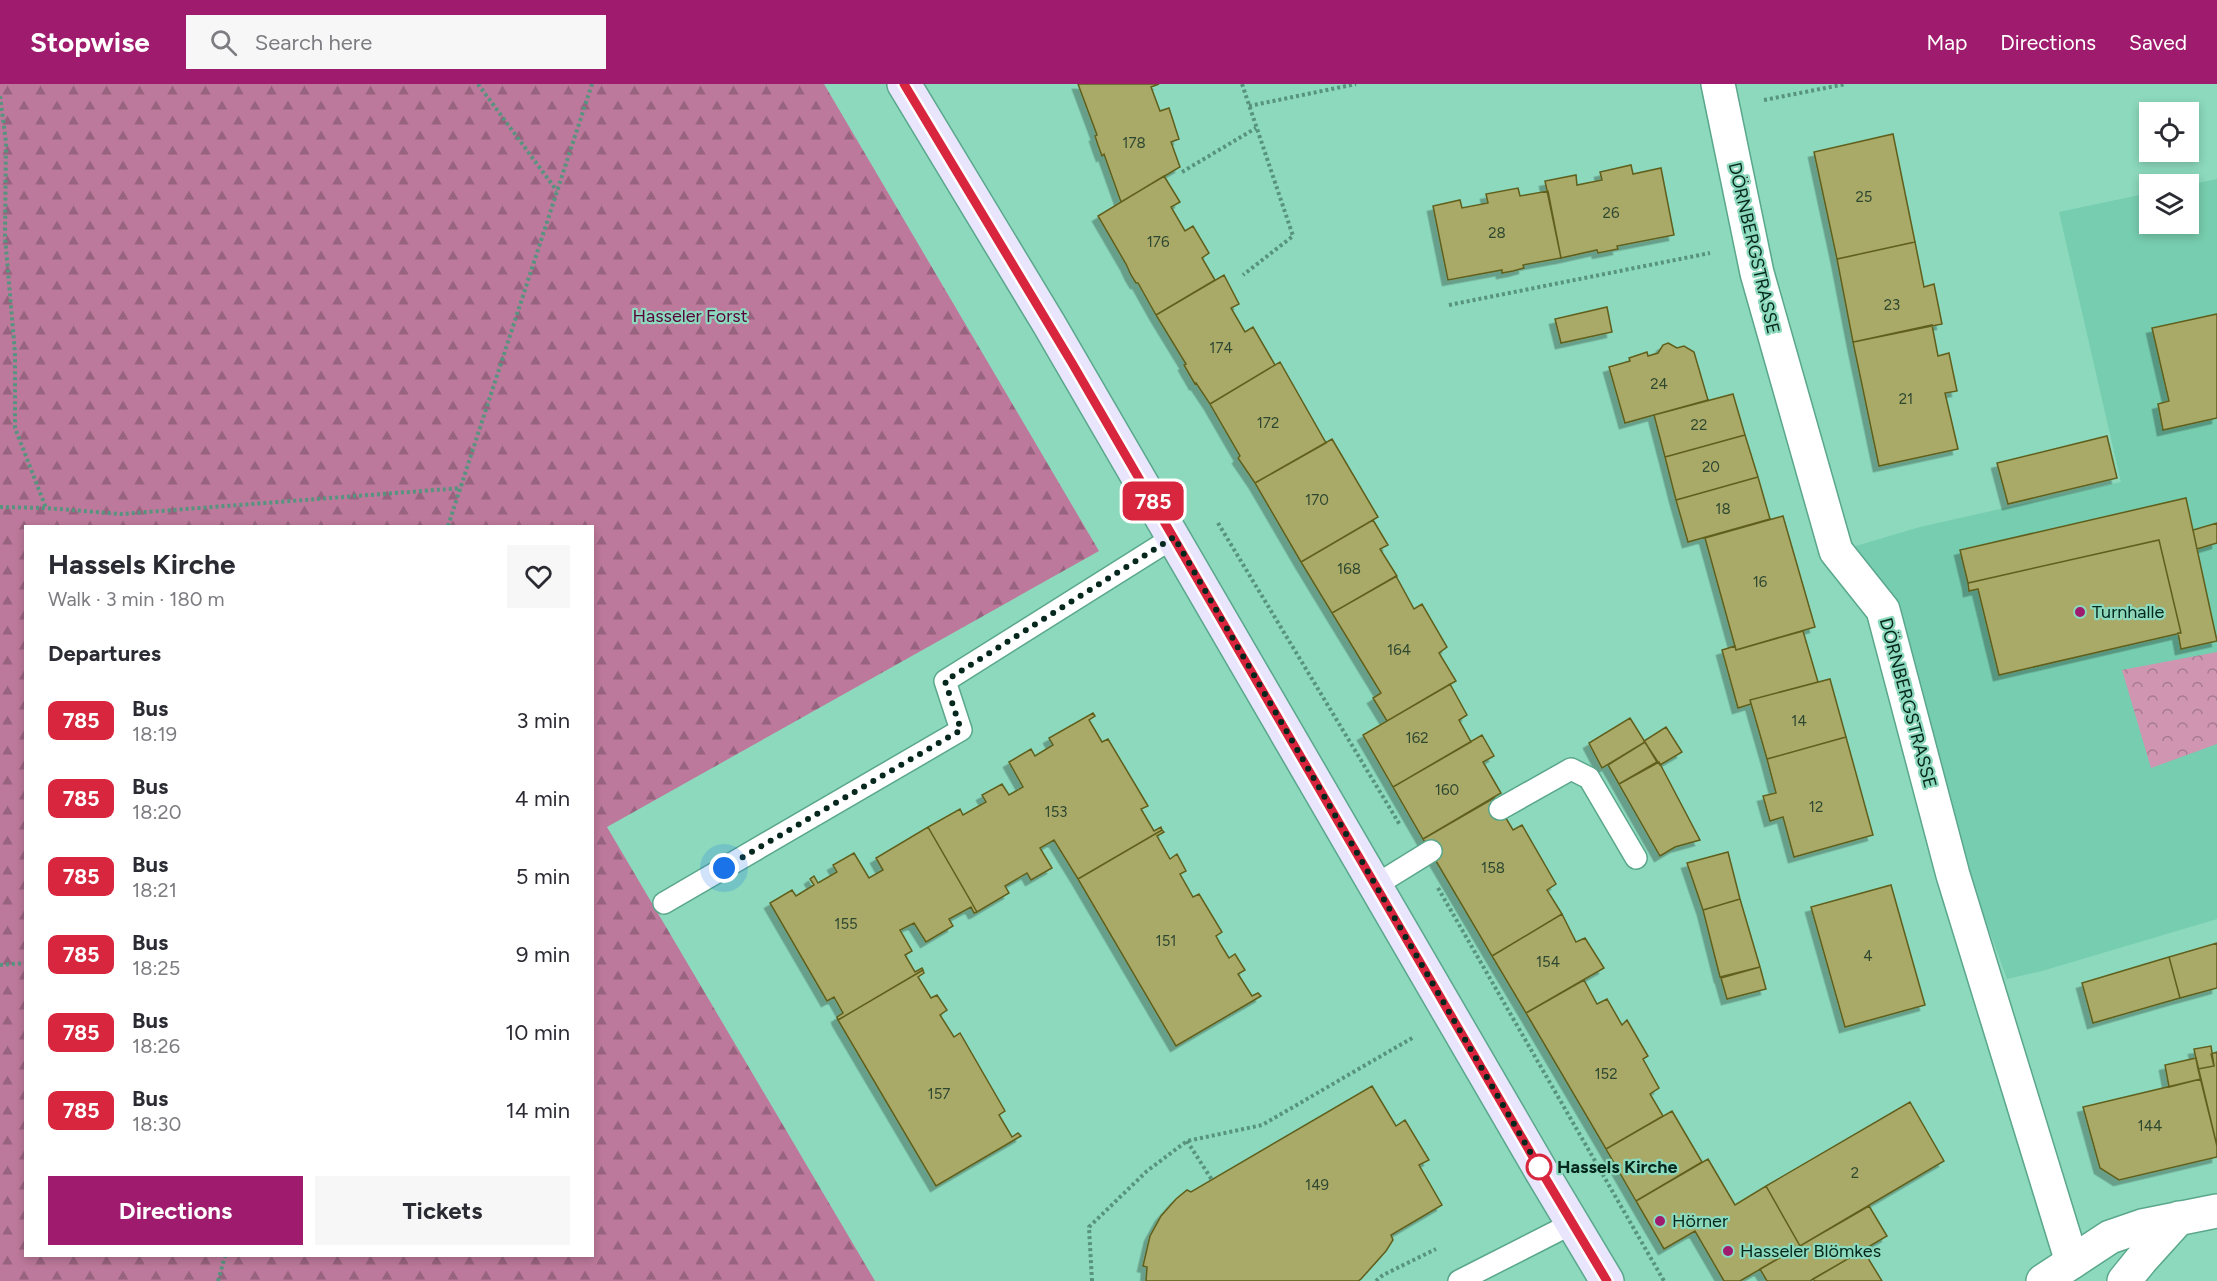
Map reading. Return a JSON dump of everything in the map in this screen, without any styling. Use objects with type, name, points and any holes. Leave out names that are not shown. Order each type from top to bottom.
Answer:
[{"type":"main road","points":[[904,84],[1032,295],[1607,1281]]},
{"type":"street","name":"DÖRNBERGSTRASSE","points":[[1720,96],[1757,273],[1836,551],[1883,610],[1953,875],[2072,1271]]},
{"type":"street","points":[[2043,1281],[2072,1271],[2110,1237],[2142,1226],[2217,1210]]},
{"type":"street","points":[[2124,1281],[2179,1218]]},
{"type":"lane","points":[[664,903],[961,730],[945,681],[1174,537]]},
{"type":"lane","points":[[1500,809],[1571,769],[1589,778],[1636,858]]},
{"type":"lane","points":[[1376,885],[1425,855]]},
{"type":"lane","points":[[1459,1281],[1573,1223]]},
{"type":"path","points":[[478,84],[558,192]]},
{"type":"path","points":[[448,525],[592,84]]},
{"type":"path","points":[[1242,84],[1293,236],[1243,275]]},
{"type":"path","points":[[1249,106],[1356,84]]},
{"type":"path","points":[[1720,96],[1846,84]]},
{"type":"path","points":[[0,96],[6,142],[5,236],[15,353],[15,428],[46,508]]},
{"type":"path","points":[[1182,172],[1256,128]]},
{"type":"path","points":[[1449,305],[1751,244]]},
{"type":"path","points":[[0,507],[121,514],[461,489]]},
{"type":"path","points":[[1214,516],[1425,855],[1664,1281]]},
{"type":"path","points":[[0,965],[24,963]]},
{"type":"path","points":[[1092,1281],[1089,1227],[1147,1171],[1187,1141],[1262,1125],[1452,1015]]},
{"type":"path","points":[[1187,1141],[1212,1180]]},
{"type":"path","points":[[218,1281],[225,1257]]},
{"type":"shaded area","points":[[2217,179],[2217,919],[2042,971],[2007,979],[1849,548],[1920,527],[2121,482],[2059,212],[2139,195],[2139,234],[2199,234],[2199,183]]},
{"type":"green space","name":"Hasseler Forst","points":[[0,84],[824,84],[1099,551],[607,827],[875,1281],[0,1281]]},
{"type":"green space","points":[[2217,652],[2217,744],[2151,768],[2122,670]]},
{"type":"building","points":[[1078,84],[1159,84],[1151,87],[1160,111],[1169,108],[1179,139],[1171,142],[1180,167],[1121,202],[1104,154],[1102,156],[1095,136],[1097,135]]},
{"type":"building","points":[[1893,134],[1915,242],[1837,259],[1814,152]]},
{"type":"building","points":[[1631,165],[1633,174],[1661,168],[1674,235],[1617,246],[1618,249],[1598,253],[1597,250],[1561,258],[1545,181],[1576,175],[1577,185],[1602,180],[1600,172]]},
{"type":"building","points":[[1164,176],[1180,202],[1171,207],[1185,231],[1193,226],[1209,253],[1202,258],[1215,280],[1156,315],[1098,216]]},
{"type":"building","points":[[1518,188],[1520,196],[1548,191],[1561,258],[1523,265],[1524,268],[1513,271],[1502,273],[1502,270],[1448,280],[1433,206],[1460,200],[1462,208],[1488,203],[1486,194]]},
{"type":"building","points":[[1915,242],[1924,287],[1934,284],[1942,324],[1853,342],[1837,259]]},
{"type":"building","points":[[1224,275],[1239,304],[1231,308],[1245,332],[1253,327],[1275,365],[1210,404],[1195,384],[1184,365],[1186,364],[1156,315]]},
{"type":"building","points":[[1607,307],[1612,332],[1561,343],[1555,319]]},
{"type":"building","points":[[2217,314],[2217,418],[2163,430],[2158,404],[2169,401],[2152,328]]},
{"type":"building","points":[[1932,325],[1938,356],[1949,353],[1957,391],[1945,393],[1958,449],[1879,466],[1853,342]]},
{"type":"building","points":[[1668,343],[1677,348],[1684,346],[1694,352],[1708,400],[1625,423],[1609,367],[1630,361],[1629,358],[1647,352],[1648,356],[1658,353],[1663,345]]},
{"type":"building","points":[[1280,362],[1326,443],[1255,483],[1238,458],[1240,456],[1210,404]]},
{"type":"building","points":[[1733,394],[1745,435],[1665,457],[1654,415]]},
{"type":"building","points":[[1745,435],[1758,477],[1676,500],[1665,457]]},
{"type":"building","points":[[2107,436],[2117,478],[2008,504],[1997,463]]},
{"type":"building","points":[[1332,439],[1378,517],[1301,562],[1255,483]]},
{"type":"building","points":[[1758,477],[1770,519],[1688,542],[1676,500]]},
{"type":"building","points":[[2186,498],[2217,641],[2181,649],[2178,633],[2181,633],[2159,540],[1968,583],[1960,550]]},
{"type":"building","points":[[1783,516],[1815,627],[1736,650],[1705,538]]},
{"type":"building","points":[[1373,520],[1388,545],[1380,549],[1397,576],[1332,613],[1301,562]]},
{"type":"building","points":[[2217,523],[2217,543],[2197,549],[2193,530]]},
{"type":"building","name":"Turnhalle","points":[[2159,540],[2181,633],[1999,675],[1978,589],[1969,591],[1968,583]]},
{"type":"building","points":[[1396,576],[1414,609],[1422,604],[1447,647],[1439,653],[1456,681],[1387,721],[1373,698],[1381,693],[1332,613]]},
{"type":"building","points":[[1803,631],[1818,682],[1750,700],[1751,704],[1738,708],[1722,650],[1735,646],[1736,650]]},
{"type":"building","points":[[1830,679],[1846,737],[1767,759],[1750,700]]},
{"type":"building","points":[[1450,684],[1467,715],[1459,720],[1471,742],[1393,787],[1363,735]]},
{"type":"building","points":[[1093,713],[1095,716],[1089,720],[1102,742],[1108,739],[1148,806],[1141,809],[1154,831],[1161,827],[1162,830],[1078,879],[1054,840],[1040,848],[1052,868],[1031,880],[1027,873],[1005,886],[1009,893],[977,912],[928,827],[960,809],[963,815],[986,802],[982,795],[1002,784],[1009,795],[1023,787],[1009,762],[1031,749],[1035,756],[1053,745],[1049,738]]},
{"type":"building","points":[[1630,718],[1645,742],[1602,768],[1589,743]]},
{"type":"building","points":[[1666,727],[1682,752],[1660,765],[1644,741]]},
{"type":"building","points":[[1482,735],[1494,756],[1483,762],[1501,793],[1423,839],[1393,787]]},
{"type":"building","points":[[1846,737],[1873,835],[1794,857],[1783,817],[1770,821],[1763,796],[1776,793],[1767,759]]},
{"type":"building","points":[[1645,742],[1657,762],[1619,784],[1608,765]]},
{"type":"building","points":[[1659,762],[1700,840],[1675,847],[1660,856],[1619,784]]},
{"type":"building","points":[[1494,798],[1513,830],[1522,825],[1556,884],[1547,890],[1562,914],[1492,956],[1423,839]]},
{"type":"building","points":[[928,827],[977,912],[974,913],[971,907],[949,919],[953,926],[926,942],[914,923],[900,930],[912,951],[905,955],[915,972],[922,968],[923,970],[838,1020],[837,1017],[843,1013],[834,997],[827,1001],[770,903],[792,890],[796,896],[814,885],[810,879],[814,876],[818,883],[837,872],[833,865],[854,853],[869,878],[883,870],[876,858]]},
{"type":"building","points":[[1162,830],[1164,832],[1157,836],[1170,859],[1177,854],[1186,871],[1180,874],[1193,897],[1199,894],[1222,932],[1216,936],[1221,945],[1229,958],[1235,954],[1245,970],[1238,974],[1252,996],[1258,993],[1261,996],[1176,1046],[1078,879]]},
{"type":"building","points":[[1728,852],[1740,899],[1703,910],[1687,863]]},
{"type":"building","points":[[1891,885],[1925,1005],[1845,1027],[1811,907]]},
{"type":"building","points":[[1740,899],[1760,967],[1720,977],[1703,910]]},
{"type":"building","points":[[1562,914],[1576,942],[1585,938],[1604,968],[1526,1013],[1492,956]]},
{"type":"building","points":[[2217,943],[2217,988],[2180,998],[2169,957]]},
{"type":"building","points":[[2169,957],[2180,998],[2093,1023],[2082,983]]},
{"type":"building","points":[[1760,967],[1766,989],[1727,999],[1721,978]]},
{"type":"building","points":[[923,970],[924,973],[918,977],[931,998],[937,995],[947,1010],[940,1015],[954,1037],[960,1033],[1005,1111],[999,1115],[1012,1137],[1018,1133],[1021,1136],[936,1186],[838,1020]]},
{"type":"building","points":[[1584,980],[1597,1004],[1607,999],[1622,1025],[1627,1020],[1648,1056],[1643,1059],[1659,1088],[1650,1094],[1663,1116],[1606,1149],[1526,1013]]},
{"type":"building","points":[[2211,1046],[2214,1066],[2198,1069],[2194,1049]]},
{"type":"building","points":[[2217,1052],[2217,1146],[2198,1069],[2214,1066],[2211,1054]]},
{"type":"building","points":[[2196,1058],[2201,1079],[2169,1087],[2165,1065]]},
{"type":"building","points":[[2201,1079],[2217,1146],[2217,1157],[2119,1180],[2100,1168],[2083,1107]]},
{"type":"building","points":[[1372,1086],[1396,1126],[1405,1120],[1429,1160],[1419,1165],[1442,1205],[1391,1235],[1393,1240],[1386,1251],[1361,1279],[1358,1281],[1146,1281],[1147,1267],[1143,1266],[1150,1236],[1161,1216],[1176,1199],[1187,1190],[1191,1192]]},
{"type":"building","points":[[1910,1102],[1944,1161],[1800,1246],[1766,1186]]},
{"type":"building","points":[[1672,1111],[1702,1162],[1636,1201],[1606,1149]]},
{"type":"building","points":[[1708,1159],[1735,1205],[1766,1186],[1800,1246],[1740,1281],[1724,1281],[1695,1231],[1664,1249],[1636,1201]]},
{"type":"building","points":[[1869,1206],[1887,1236],[1810,1281],[1767,1281],[1760,1269]]},
{"type":"building","points":[[1863,1250],[1882,1281],[1815,1281],[1813,1279]]},
{"type":"bus line","name":"785","points":[[904,84],[1072,363],[1607,1281]]},
{"type":"place","name":"Turnhalle","points":[[2080,612]]},
{"type":"place","name":"Hassels Kirche","points":[[1539,1167]]},
{"type":"place","name":"Hörner","points":[[1660,1221]]},
{"type":"place","name":"Hasseler Blömkes","points":[[1728,1251]]},
{"type":"route","points":[[724,868],[961,730],[945,681],[1174,537],[1540,1169],[1539,1167]]}]
